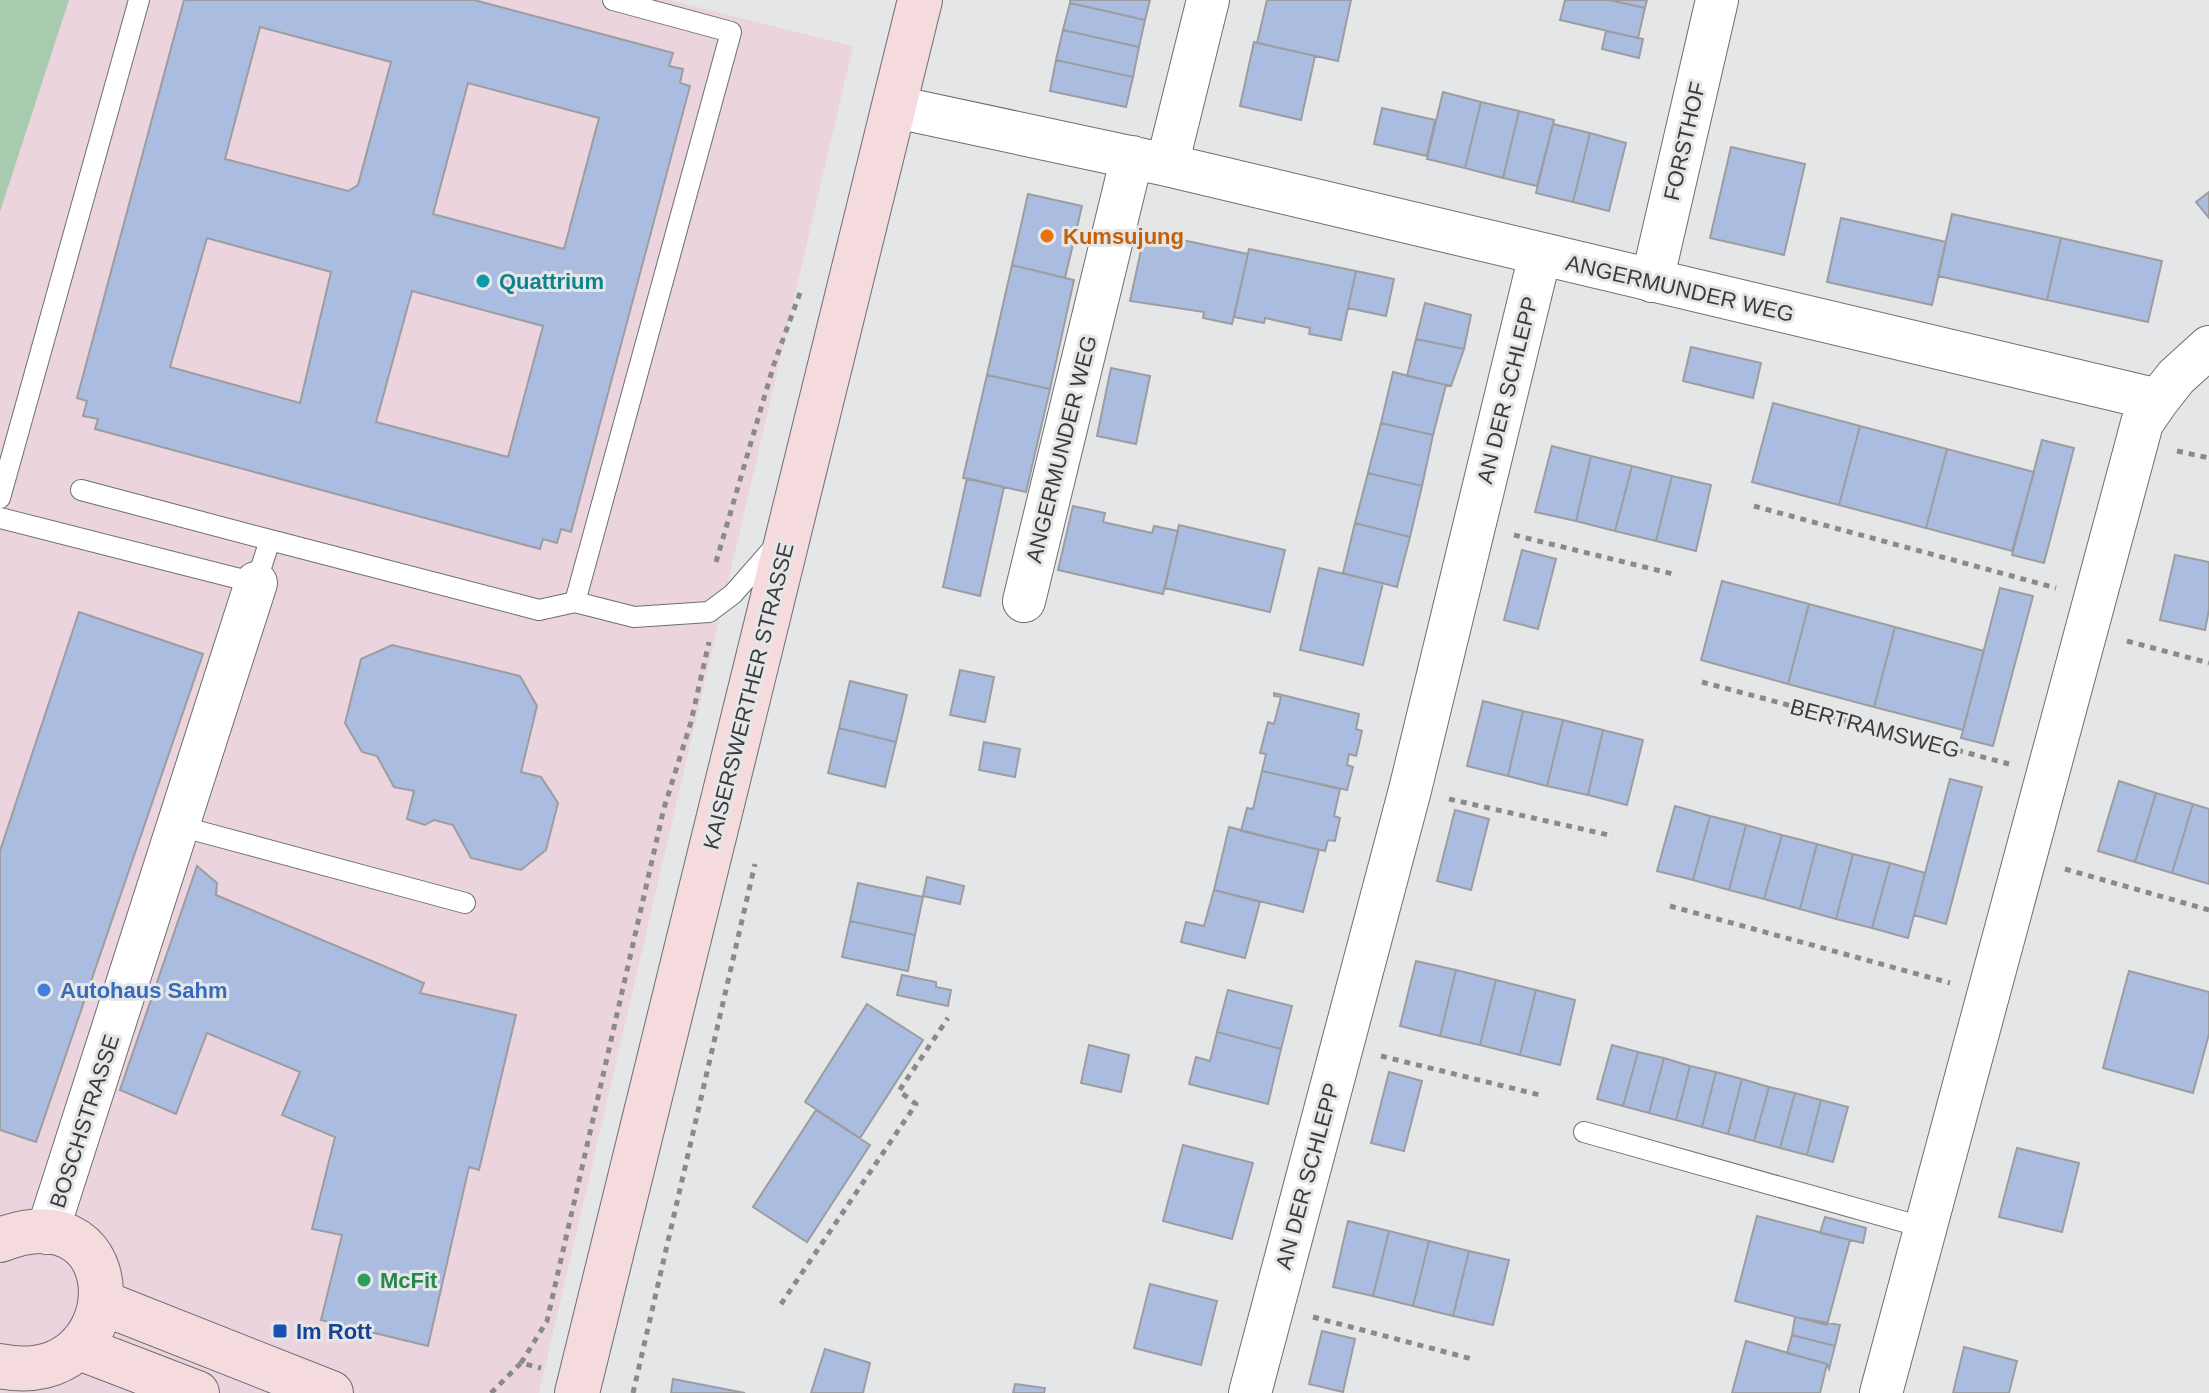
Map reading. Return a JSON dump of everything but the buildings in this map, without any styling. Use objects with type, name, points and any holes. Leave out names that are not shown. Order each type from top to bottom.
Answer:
[{"type":"main road","name":"KAISERSWERTHER STRASSE","points":[[561,1381],[793,518],[920,0]]},
{"type":"main road","points":[[0,1240],[26,1231],[47,1233],[68,1241],[89,1258],[101,1279],[103,1303],[98,1329],[85,1350],[69,1366],[47,1374],[22,1374],[0,1368]]},
{"type":"main road","points":[[103,1303],[331,1393]]},
{"type":"main road","points":[[85,1350],[197,1393]]},
{"type":"street","points":[[1149,161],[1208,0]]},
{"type":"street","name":"FORSTHOF","points":[[1652,281],[1717,0]]},
{"type":"street","name":"ANGERMUNDER WEG","points":[[896,107],[1149,161],[2158,400]]},
{"type":"street","name":"ANGERMUNDER WEG","points":[[1024,601],[1149,161]]},
{"type":"street","name":"AN DER SCHLEPP","points":[[1250,1393],[1410,790],[1540,255]]},
{"type":"street","points":[[1881,1393],[2142,423],[2176,377],[2209,347]]},
{"type":"street","name":"BOSCHSTRASSE","points":[[47,1233],[256,583]]},
{"type":"lane","points":[[0,498],[139,0]]},
{"type":"lane","points":[[575,602],[731,32],[613,0]]},
{"type":"lane","points":[[81,490],[539,610],[575,602],[634,617],[709,612],[733,594],[774,547],[793,518]]},
{"type":"lane","points":[[0,518],[256,583],[270,540]]},
{"type":"lane","points":[[179,826],[465,903]]},
{"type":"lane","points":[[1584,1132],[1926,1228]]},
{"type":"path","points":[[714,567],[774,364],[804,284]]},
{"type":"path","points":[[1754,506],[2092,614],[2209,663]]},
{"type":"path","points":[[1474,526],[1677,575]]},
{"type":"path","points":[[491,1393],[521,1363],[547,1321],[664,808],[691,722],[711,637]]},
{"type":"path","name":"BERTRAMSWEG","points":[[1702,682],[2049,774]]},
{"type":"path","points":[[1410,790],[1613,836]]},
{"type":"path","points":[[2026,858],[2209,910]]},
{"type":"path","points":[[1670,906],[1989,994]]},
{"type":"path","points":[[781,1304],[916,1104],[899,1091],[948,1018]]},
{"type":"path","points":[[1342,1046],[1540,1095]]},
{"type":"path","points":[[1273,1307],[1472,1359]]},
{"type":"path","points":[[521,1363],[561,1381]]},
{"type":"shaded area","points":[[69,0],[670,0],[853,46],[539,1393],[0,1393],[0,212]]},
{"type":"green space","points":[[0,0],[69,0],[0,212]]},
{"type":"place","name":"Kumsujung","points":[[1047,236]]},
{"type":"place","name":"Quattrium","points":[[483,281]]},
{"type":"place","name":"Autohaus Sahm","points":[[44,990]]},
{"type":"place","name":"McFit","points":[[364,1280]]},
{"type":"place","name":"Im Rott","points":[[280,1331]]}]
